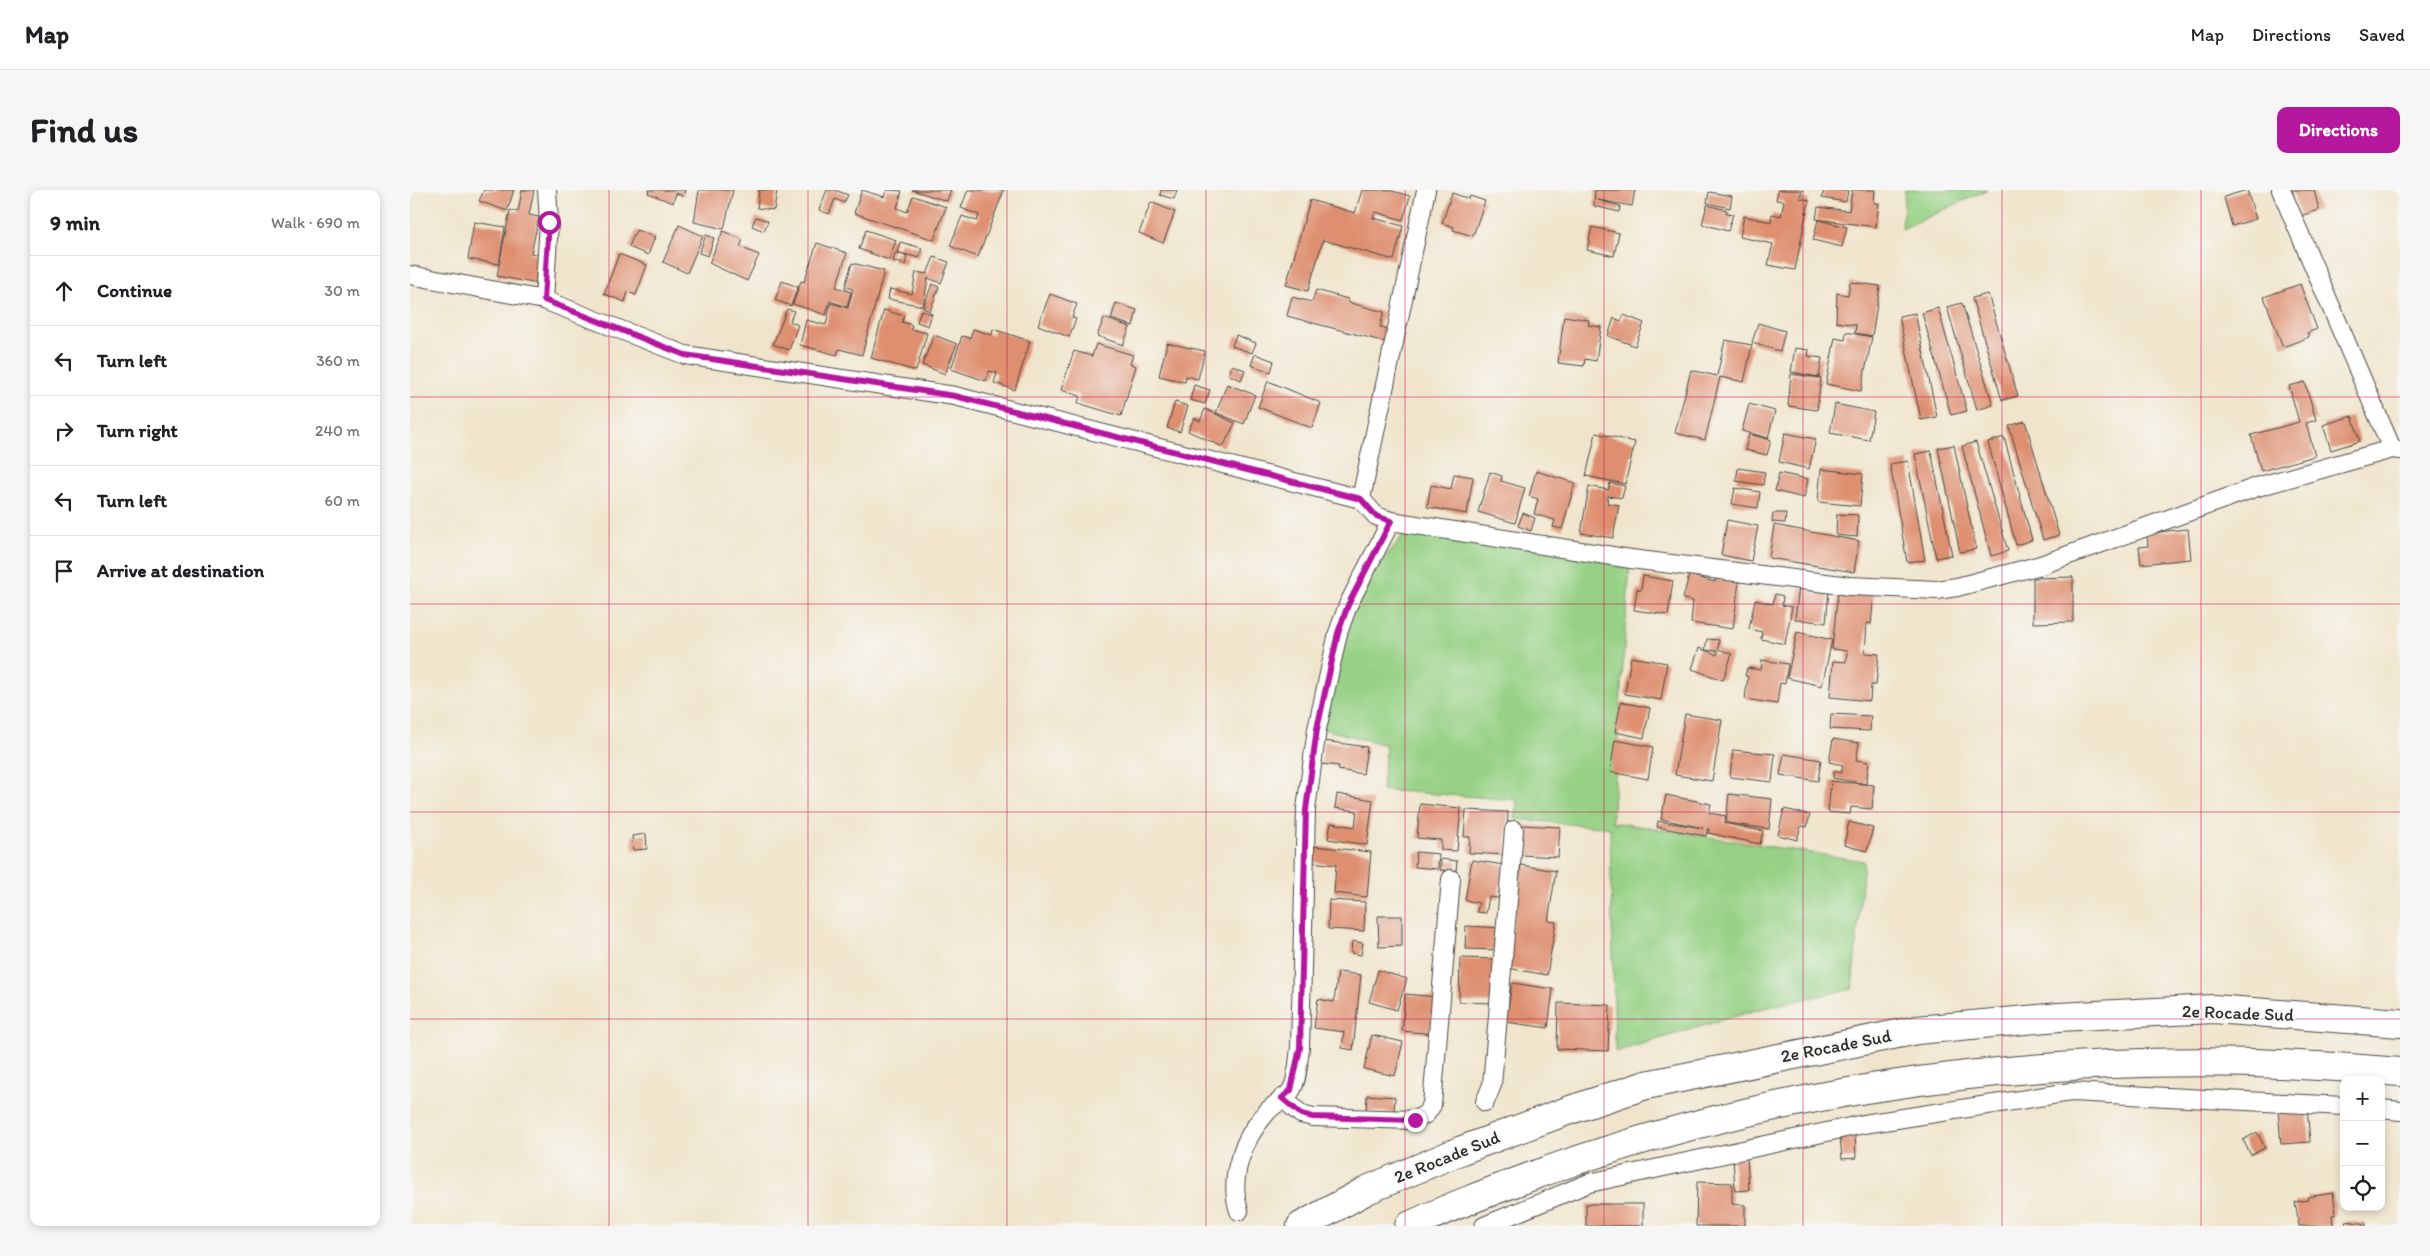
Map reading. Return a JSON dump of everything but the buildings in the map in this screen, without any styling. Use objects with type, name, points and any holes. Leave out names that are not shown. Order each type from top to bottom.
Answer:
[{"type":"highway","name":"2e Rocade Sud","points":[[1301,1226],[1367,1190],[1462,1150],[1567,1111],[1638,1088],[1777,1057],[1917,1030],[2059,1017],[2213,1009],[2400,1023]]},
{"type":"highway","points":[[1409,1226],[1442,1210],[1585,1157],[1756,1109],[1832,1094],[1999,1073],[2088,1065],[2171,1062],[2264,1062],[2400,1072]]},
{"type":"street","points":[[544,300],[549,222],[547,190]]},
{"type":"street","points":[[1361,499],[1426,190]]},
{"type":"street","points":[[410,275],[544,300],[685,355],[955,396],[1361,499],[1376,516],[1391,521],[1650,562],[1850,586],[1937,590],[1957,587],[2041,564],[2256,487],[2396,449],[2281,190]]},
{"type":"street","points":[[1239,1211],[1234,1198],[1234,1186],[1246,1141],[1266,1112],[1291,1090],[1300,1048],[1306,810],[1317,729],[1338,633],[1348,605],[1391,521]]},
{"type":"street","points":[[1485,1102],[1492,1085],[1514,830]]},
{"type":"street","points":[[1282,1098],[1301,1114],[1313,1117],[1415,1120],[1426,1114],[1432,1106],[1451,879]]},
{"type":"street","points":[[1484,1226],[1589,1183],[1864,1124],[2071,1092],[2340,1106]]},
{"type":"street","points":[[2385,1109],[2400,1111]]},
{"type":"green space","points":[[1905,190],[1987,190],[1902,229]]},
{"type":"green space","points":[[1409,529],[1630,564],[1612,822],[1864,861],[1852,989],[1763,1008],[1615,1052],[1610,828],[1515,819],[1517,800],[1382,790],[1386,745],[1323,729],[1342,649],[1358,602],[1380,564]]},
{"type":"route","points":[[549,222],[544,300],[685,355],[955,396],[1361,499],[1376,516],[1391,521],[1348,605],[1338,633],[1317,729],[1306,810],[1300,1048],[1296,1074],[1291,1090],[1282,1098],[1301,1114],[1313,1117],[1415,1120]]}]
